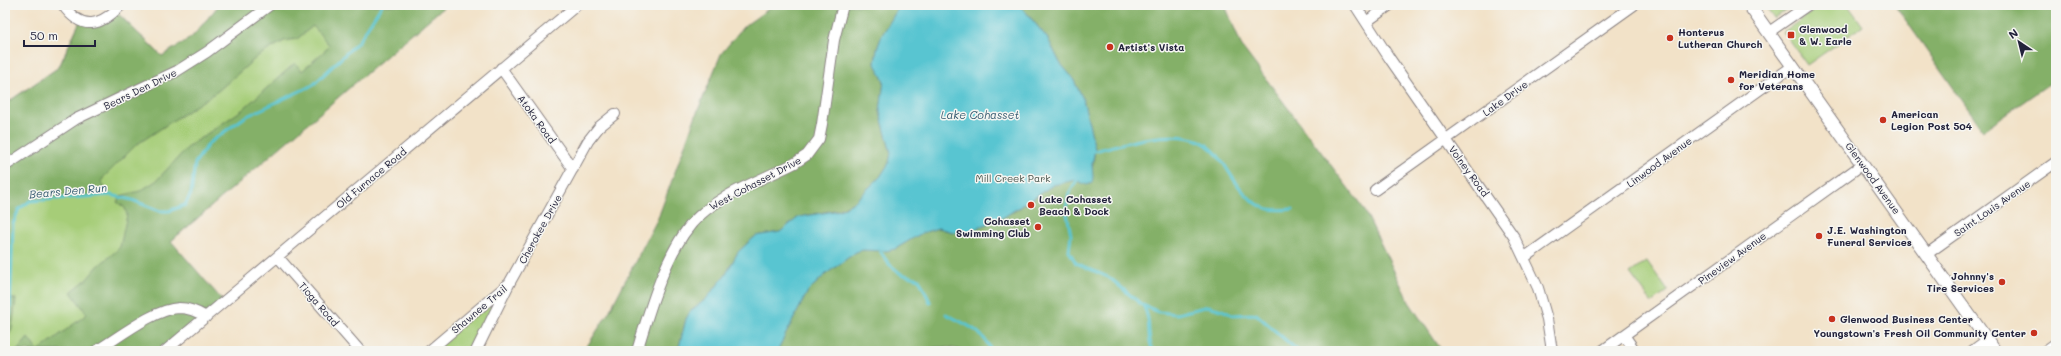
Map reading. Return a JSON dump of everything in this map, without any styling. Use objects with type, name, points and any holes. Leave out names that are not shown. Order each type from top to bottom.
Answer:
[{"type":"main road","name":"Glenwood Avenue","points":[[1750,5],[1995,351]]},
{"type":"street","points":[[64,6],[80,21],[93,23],[105,20],[121,5]]},
{"type":"street","name":"Bears Den Drive","points":[[5,166],[76,119],[177,71],[207,52],[270,5]]},
{"type":"street","name":"Old Furnace Road","points":[[165,351],[576,5]]},
{"type":"street","name":"West Cohasset Drive","points":[[637,351],[676,246],[692,223],[720,201],[795,163],[807,155],[815,147],[822,124],[834,40],[843,5]]},
{"type":"street","name":"Volney Road","points":[[1355,5],[1446,140],[1499,213],[1525,257],[1538,288],[1547,319],[1552,351]]},
{"type":"street","points":[[1366,22],[1390,5]]},
{"type":"street","name":"Lake Drive","points":[[1375,190],[1634,5]]},
{"type":"street","points":[[1769,32],[1808,5]]},
{"type":"street","name":"Linwood Avenue","points":[[1525,257],[1793,66]]},
{"type":"street","name":"Atoka Road","points":[[501,68],[573,169]]},
{"type":"street","name":"Cherokee Drive","points":[[476,351],[510,282],[594,133],[615,114]]},
{"type":"street","name":"Saint Louis Avenue","points":[[1927,254],[2056,162]]},
{"type":"street","name":"Pineview Avenue","points":[[1602,351],[1863,164]]},
{"type":"street","name":"Tioga Road","points":[[278,257],[360,351]]},
{"type":"street","name":"Shawnee Trail","points":[[429,351],[510,282]]},
{"type":"street","points":[[96,351],[152,317],[168,311],[184,309],[196,312],[206,317]]},
{"type":"street","points":[[1624,335],[1635,351]]},
{"type":"street","points":[[1972,351],[1987,340]]},
{"type":"street","points":[[2045,351],[2056,343]]},
{"type":"green space","points":[[219,5],[444,5],[171,241],[165,351],[5,351],[5,104],[59,67],[80,21],[86,23],[115,11],[162,56],[192,37]]},
{"type":"green space","points":[[219,5],[446,5],[171,241],[224,302],[165,351],[38,351],[87,314],[71,292],[87,279],[98,266],[120,247],[127,215],[125,208],[117,202],[120,196],[140,191],[156,181],[189,146],[242,110],[295,63],[302,71],[330,46],[313,26],[297,39],[284,41],[258,56],[218,91],[136,145],[103,178],[102,183],[109,195],[30,201],[19,209],[13,224],[11,299],[16,299],[12,328],[5,344],[5,104],[59,67],[80,21],[86,23],[115,11],[162,56],[192,37]]},
{"type":"green space","points":[[774,5],[900,5],[882,35],[877,49],[875,63],[884,81],[880,112],[891,154],[889,163],[880,177],[854,202],[840,209],[799,217],[780,232],[756,236],[750,241],[738,252],[725,276],[706,299],[690,312],[686,319],[678,351],[584,351],[609,312],[658,218],[696,115],[721,54],[743,27]]},
{"type":"green space","points":[[1020,5],[1225,5],[1242,47],[1364,209],[1409,302],[1442,351],[966,351],[939,347],[923,351],[777,351],[808,291],[826,274],[856,252],[863,250],[885,251],[895,249],[922,233],[938,228],[953,232],[974,229],[1015,211],[1053,185],[1069,180],[1080,181],[1085,184],[1092,170],[1095,149],[1083,99],[1072,77],[1060,63],[1048,39]]},
{"type":"green space","points":[[1764,5],[1793,5],[1774,19]]},
{"type":"green space","points":[[1822,5],[1848,5],[1863,26],[1807,65],[1783,32]]},
{"type":"green space","points":[[1895,5],[2056,5],[2056,79],[1983,130]]},
{"type":"green space","points":[[1647,261],[1668,291],[1652,303],[1630,273]]},
{"type":"green space","points":[[510,282],[476,351],[429,351]]},
{"type":"green space","points":[[28,338],[38,351],[17,351]]},
{"type":"water","name":"Lake Cohasset","points":[[900,5],[1020,5],[1048,39],[1060,63],[1072,77],[1083,99],[1095,149],[1092,164],[1092,183],[1087,185],[1075,180],[1053,185],[1004,217],[967,232],[953,232],[938,228],[922,233],[895,249],[885,251],[863,250],[856,252],[826,274],[808,291],[777,351],[678,351],[686,319],[690,312],[706,299],[725,276],[738,252],[750,241],[756,236],[780,232],[799,217],[840,210],[854,202],[880,177],[889,163],[891,153],[880,112],[884,81],[875,64],[877,49],[882,35]]},
{"type":"waterway","name":"Bears Den Run","points":[[5,328],[10,314],[13,224],[19,209],[30,201],[111,195],[132,200],[160,211],[169,211],[185,205],[191,194],[195,163],[209,143],[245,117],[313,85],[358,42],[382,5]]},
{"type":"waterway","points":[[1095,151],[1148,138],[1176,136],[1200,141],[1214,151],[1240,188],[1257,204],[1270,209],[1293,209]]},
{"type":"waterway","points":[[1077,180],[1069,193],[1066,208],[1071,235],[1069,251],[1076,263],[1110,278],[1142,305],[1159,312],[1177,314],[1208,306],[1232,315],[1256,314],[1298,351]]},
{"type":"waterway","points":[[880,251],[889,264],[901,274],[919,279],[930,302]]},
{"type":"waterway","points":[[1143,305],[1148,317],[1149,339],[1153,351]]},
{"type":"waterway","points":[[946,314],[973,328],[984,338],[991,351]]},
{"type":"place","name":"Glenwood & W. Earle","points":[[1791,35]]},
{"type":"place","name":"Honterus Lutheran Church","points":[[1670,38]]},
{"type":"place","name":"Artist's Vista","points":[[1110,47]]},
{"type":"place","name":"Meridian Home for Veterans","points":[[1731,80]]},
{"type":"place","name":"American Legion Post 504","points":[[1883,120]]},
{"type":"place","name":"Lake Cohasset Beach & Dock","points":[[1031,205]]},
{"type":"place","name":"Cohasset Swimming Club","points":[[1038,227]]},
{"type":"place","name":"J.E. Washington Funeral Services","points":[[1819,236]]},
{"type":"place","name":"Johnny's Tire Services","points":[[2002,282]]},
{"type":"place","name":"Glenwood Business Center","points":[[1832,319]]},
{"type":"place","name":"Youngstown's Fresh Oil Community Center","points":[[2034,333]]},
{"type":"park label","name":"Mill Creek Park","points":[[1013,178]]}]
